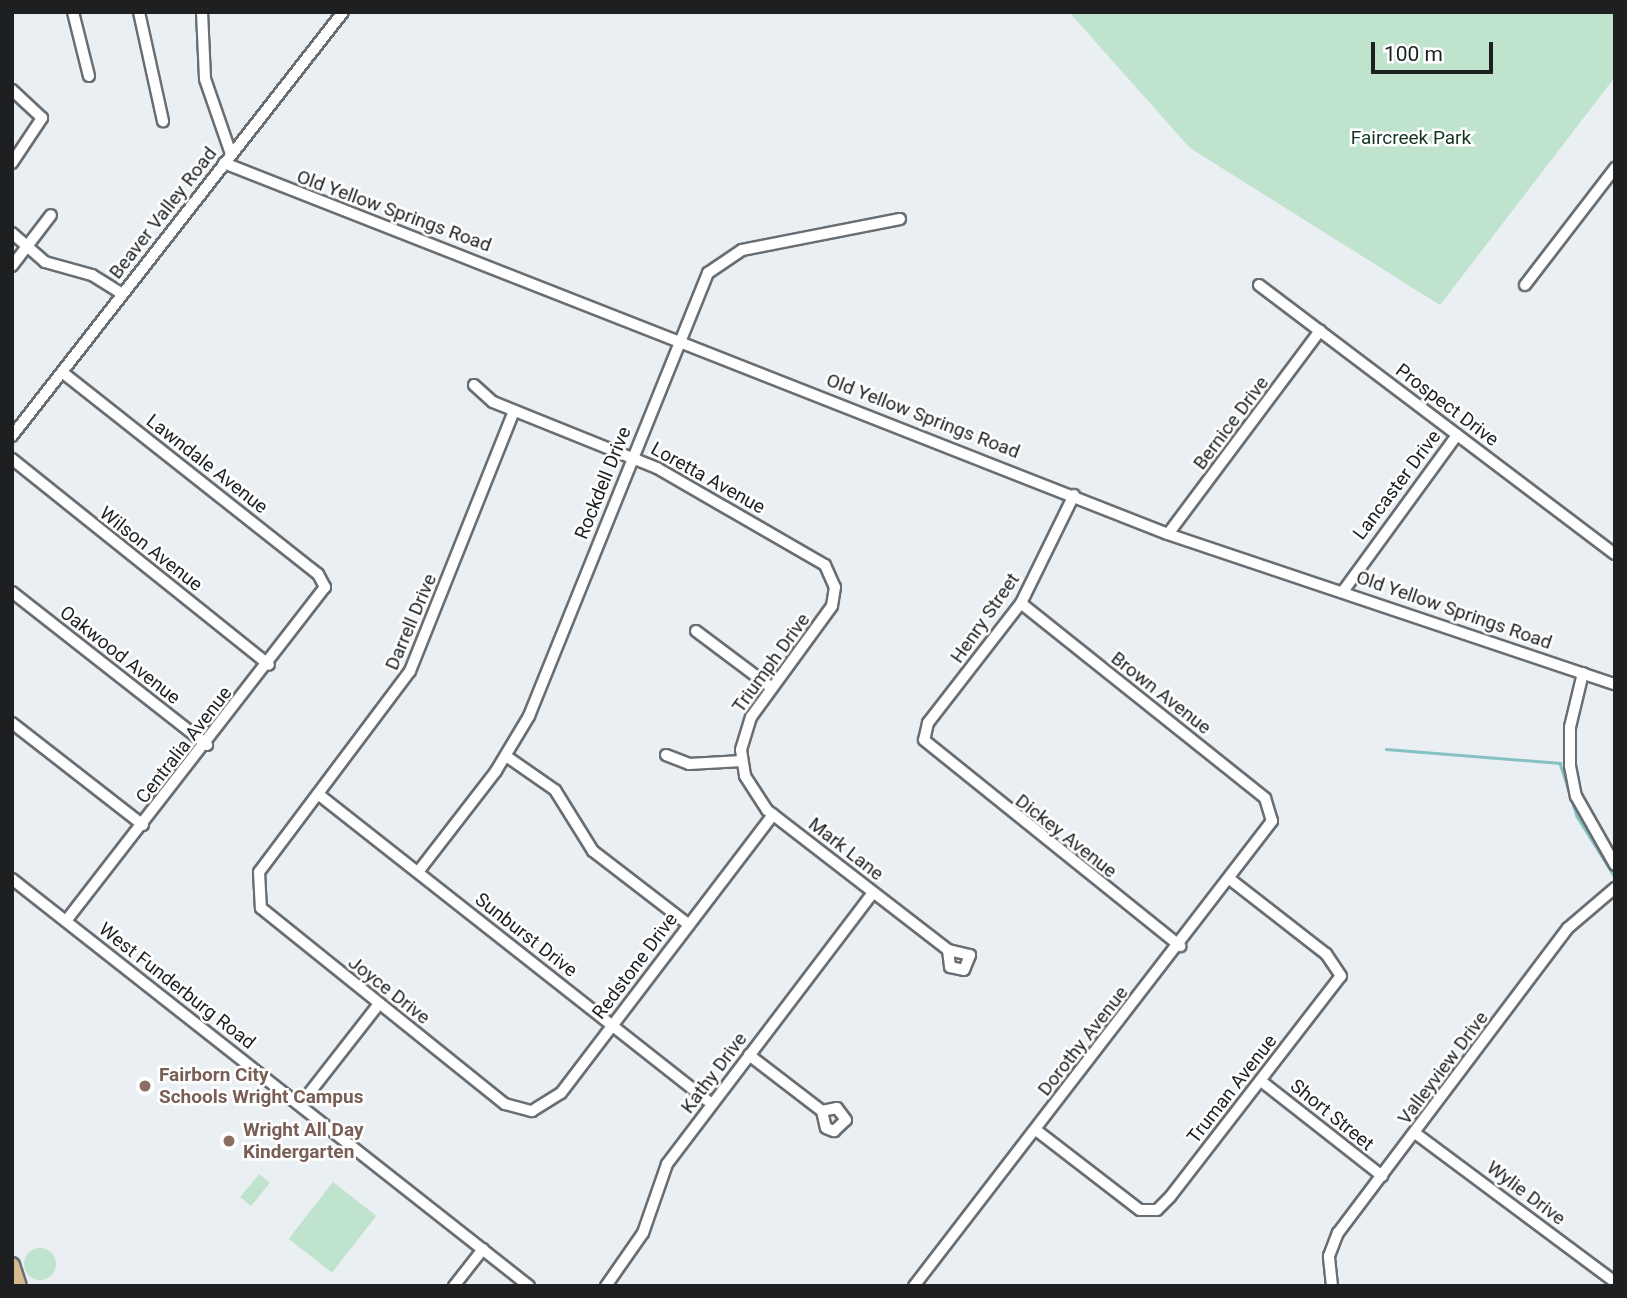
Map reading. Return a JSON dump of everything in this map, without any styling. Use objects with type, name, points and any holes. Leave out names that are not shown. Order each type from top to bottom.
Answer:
[{"type":"main road","points":[[12,1265],[19,1286]]},
{"type":"street","points":[[73,12],[89,76]]},
{"type":"street","points":[[139,12],[163,121]]},
{"type":"street","points":[[202,12],[205,79],[227,159]]},
{"type":"street","name":"Beaver Valley Road","points":[[12,436],[343,12]]},
{"type":"street","points":[[12,90],[42,118],[12,163]]},
{"type":"street","name":"Old Yellow Springs Road","points":[[227,159],[1168,534],[1343,590],[1615,684]]},
{"type":"street","points":[[1525,285],[1615,168]]},
{"type":"street","points":[[12,265],[28,248],[51,215]]},
{"type":"street","name":"Rockdell Drive","points":[[418,872],[506,756],[535,703],[702,282],[730,255],[900,219]]},
{"type":"street","points":[[12,233],[46,262],[92,275],[122,294]]},
{"type":"street","name":"Prospect Drive","points":[[1259,285],[1615,554]]},
{"type":"street","name":"Bernice Drive","points":[[1168,534],[1320,331]]},
{"type":"street","name":"Lawndale Avenue","points":[[62,372],[318,574],[325,587]]},
{"type":"street","name":"Loretta Avenue","points":[[474,385],[514,411],[632,457],[818,560],[835,587]]},
{"type":"street","name":"Darrell Drive","points":[[256,892],[259,872],[410,671],[514,411]]},
{"type":"street","name":"Lancaster Drive","points":[[1343,590],[1457,435]]},
{"type":"street","name":"Wilson Avenue","points":[[12,459],[269,665]]},
{"type":"street","name":"Henry Street","points":[[932,752],[924,740],[928,723],[1021,603],[1074,495]]},
{"type":"street","name":"Centralia Avenue","points":[[66,921],[207,745],[325,587]]},
{"type":"street","name":"Triumph Drive","points":[[742,761],[746,727],[829,611],[835,587]]},
{"type":"street","name":"Oakwood Avenue","points":[[12,592],[207,745]]},
{"type":"street","name":"Brown Avenue","points":[[1021,603],[1265,798],[1273,815]]},
{"type":"street","points":[[696,631],[772,688]]},
{"type":"street","points":[[1583,673],[1570,727],[1570,766],[1583,813],[1615,865]]},
{"type":"street","points":[[12,723],[143,825]]},
{"type":"street","name":"Dickey Avenue","points":[[932,752],[1180,946]]},
{"type":"street","points":[[666,755],[689,764],[742,761]]},
{"type":"street","points":[[506,756],[555,790],[593,851],[689,925]]},
{"type":"street","name":"Mark Lane","points":[[742,761],[752,791],[773,815],[948,950]]},
{"type":"street","name":"Sunburst Drive","points":[[318,794],[712,1104]]},
{"type":"street","name":"Redstone Drive","points":[[510,1107],[538,1110],[556,1099],[773,815]]},
{"type":"street","name":"Dorothy Avenue","points":[[914,1286],[1268,833],[1273,815]]},
{"type":"street","name":"West Funderburg Road","points":[[12,879],[529,1286]]},
{"type":"street","name":"Truman Avenue","points":[[1036,1130],[1128,1202],[1147,1212],[1161,1207],[1338,982],[1334,961],[1231,880]]},
{"type":"street","name":"Valleyview Drive","points":[[1332,1286],[1334,1241],[1568,928],[1615,888]]},
{"type":"street","name":"Joyce Drive","points":[[256,892],[270,919],[510,1107]]},
{"type":"street","name":"Kathy Drive","points":[[606,1286],[643,1233],[667,1164],[873,893]]},
{"type":"street","points":[[300,1104],[379,1004]]},
{"type":"street","points":[[749,1055],[822,1111]]},
{"type":"street","name":"Short Street","points":[[1261,1080],[1382,1176]]},
{"type":"street","name":"Wylie Drive","points":[[1415,1133],[1615,1282]]},
{"type":"street","points":[[454,1286],[483,1249]]},
{"type":"green space","name":"Faircreek Park","points":[[1069,12],[1615,12],[1615,77],[1440,305],[1190,148]]},
{"type":"green space","points":[[259,1174],[270,1183],[251,1206],[240,1197]]},
{"type":"green space","points":[[333,1182],[376,1216],[332,1273],[289,1239]]},
{"type":"green space","points":[[40,1248],[51,1253],[56,1264],[51,1275],[40,1280],[29,1275],[24,1264],[29,1253]]},
{"type":"waterway","points":[[1386,749],[1560,763],[1577,816],[1615,877]]},
{"type":"place","name":"Fairborn City Schools Wright Campus","points":[[145,1086]]},
{"type":"place","name":"Wright All Day Kindergarten","points":[[229,1141]]}]
